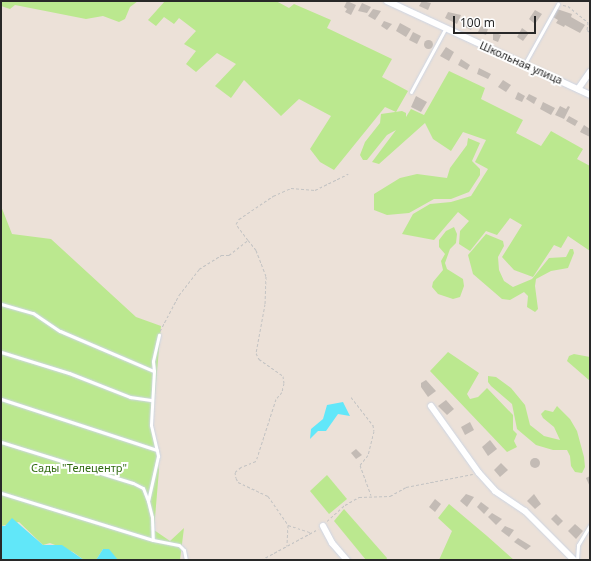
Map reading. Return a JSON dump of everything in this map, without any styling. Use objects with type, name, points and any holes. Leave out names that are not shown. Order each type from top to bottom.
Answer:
[{"type":"street","name":"Школьная улица","points":[[387,1],[590,95]]},
{"type":"street","points":[[578,89],[590,72]]},
{"type":"street","points":[[431,406],[479,473],[495,491],[525,511],[575,560]]},
{"type":"street","points":[[323,526],[332,543],[347,560]]},
{"type":"lane","points":[[524,64],[558,4]]},
{"type":"lane","points":[[412,92],[445,29]]},
{"type":"lane","points":[[1,304],[33,313],[60,331],[154,372]]},
{"type":"lane","points":[[148,501],[157,450],[151,425],[151,400],[156,378],[153,361],[159,334]]},
{"type":"lane","points":[[1,352],[69,373],[130,397],[151,400]]},
{"type":"lane","points":[[1,399],[157,450]]},
{"type":"lane","points":[[1,442],[133,483],[143,488],[152,517],[153,540]]},
{"type":"lane","points":[[1,493],[153,540],[179,545],[184,550],[186,560]]},
{"type":"lane","points":[[575,560],[578,545],[590,525]]},
{"type":"path","points":[[558,4],[568,6],[588,22],[587,30],[590,32]]},
{"type":"path","points":[[287,546],[288,526],[268,496],[238,482],[235,472],[256,461],[276,399],[282,392],[284,383],[282,376],[259,359],[256,353],[265,304],[266,276],[256,250],[236,224],[239,219],[273,196],[290,188],[315,190],[348,174]]},
{"type":"path","points":[[159,334],[179,295],[199,269],[221,256],[229,255],[248,240]]},
{"type":"path","points":[[351,397],[373,425],[374,431],[368,455],[360,465],[371,495]]},
{"type":"path","points":[[261,560],[323,526],[344,505],[359,497],[371,495],[390,496],[406,487],[479,473]]},
{"type":"path","points":[[288,526],[310,532]]},
{"type":"green space","points":[[1,1],[138,1],[130,7],[125,19],[119,22],[103,16],[86,19],[15,5],[10,9],[1,6]]},
{"type":"green space","points":[[165,1],[276,1],[289,8],[294,4],[331,20],[327,28],[392,59],[382,77],[408,91],[396,112],[385,107],[334,170],[320,162],[310,149],[331,116],[299,99],[281,116],[244,80],[231,98],[215,86],[236,64],[217,53],[196,72],[186,64],[196,51],[184,44],[196,31],[179,18],[174,24],[164,17],[156,26],[148,20]]},
{"type":"green space","points":[[449,71],[485,88],[481,99],[523,120],[516,133],[541,146],[551,131],[583,149],[577,159],[590,166],[590,251],[568,236],[561,248],[554,245],[533,277],[514,270],[502,257],[522,225],[510,218],[497,235],[486,231],[470,251],[459,244],[460,231],[469,221],[458,212],[434,240],[402,234],[413,214],[430,204],[451,202],[471,196],[488,169],[475,162],[486,140],[463,132],[451,151],[433,139],[425,123],[379,164],[372,162],[396,130],[387,135],[367,160],[363,160],[360,155],[365,142],[380,123],[381,114],[402,111],[406,113],[406,117],[411,109],[424,115]]},
{"type":"green space","points":[[468,138],[480,143],[472,161],[480,169],[480,175],[469,192],[451,199],[434,199],[409,213],[387,215],[374,210],[374,194],[400,178],[417,174],[447,178],[450,168],[467,145]]},
{"type":"green space","name":"Сады \"Телецентр\"","points":[[1,206],[12,234],[51,239],[136,317],[161,326],[152,429],[159,470],[154,530],[170,541],[184,528],[180,560],[118,560],[103,549],[96,560],[84,560],[73,552],[50,543],[43,545],[19,522],[1,526]]},
{"type":"green space","points":[[454,227],[457,234],[456,243],[450,249],[445,263],[447,269],[463,279],[464,286],[460,297],[453,299],[438,294],[432,287],[433,282],[443,270],[441,261],[445,254],[439,247],[439,240],[446,231]]},
{"type":"green space","points":[[486,234],[503,241],[504,246],[498,257],[499,270],[504,281],[513,287],[532,279],[549,258],[566,257],[570,249],[573,249],[574,253],[568,268],[551,271],[536,279],[535,286],[538,309],[535,312],[527,307],[528,296],[524,292],[510,300],[502,299],[473,274],[468,255]]},
{"type":"green space","points":[[448,352],[479,373],[467,394],[470,399],[478,397],[487,388],[513,415],[513,430],[517,434],[514,441],[517,447],[507,452],[430,371]]},
{"type":"green space","points":[[574,354],[590,357],[590,381],[567,361],[569,356]]},
{"type":"green space","points":[[488,376],[496,377],[511,388],[525,405],[530,425],[544,436],[560,440],[554,427],[543,418],[541,414],[545,410],[553,412],[557,406],[570,419],[577,431],[584,457],[585,467],[582,473],[575,472],[571,466],[570,456],[567,450],[553,450],[536,445],[517,429],[512,404],[491,386],[488,382]]},
{"type":"green space","points":[[327,475],[347,499],[329,514],[310,491]]},
{"type":"green space","points":[[449,504],[514,560],[439,560],[452,531],[438,518]]},
{"type":"green space","points":[[344,509],[387,558],[386,560],[366,560],[334,521]]},
{"type":"water","points":[[343,402],[350,416],[338,414],[326,431],[318,431],[310,439],[311,429],[323,419],[327,405]]},
{"type":"water","points":[[12,518],[43,545],[62,545],[84,560],[1,560],[1,526],[5,526]]},
{"type":"water","points":[[103,549],[109,549],[118,560],[96,560]]},
{"type":"building","points":[[347,1],[356,5],[351,15],[345,12],[347,9],[344,7]]},
{"type":"building","points":[[422,1],[431,3],[428,10],[419,6]]},
{"type":"building","points":[[362,3],[371,7],[367,13],[358,11]]},
{"type":"building","points":[[373,9],[381,11],[375,20],[368,16]]},
{"type":"building","points":[[557,9],[572,14],[571,17],[585,25],[580,33],[565,25],[564,27],[556,23],[558,20],[553,17]]},
{"type":"building","points":[[535,10],[542,14],[535,24],[529,19]]},
{"type":"building","points":[[448,12],[461,15],[457,24],[445,18]]},
{"type":"building","points":[[467,20],[474,23],[471,30],[464,26]]},
{"type":"building","points":[[384,21],[392,24],[387,30],[381,26]]},
{"type":"building","points":[[400,23],[411,29],[406,37],[396,31]]},
{"type":"building","points":[[481,26],[488,29],[486,35],[478,32]]},
{"type":"building","points":[[522,28],[529,33],[523,41],[517,37]]},
{"type":"building","points":[[413,32],[421,36],[417,44],[409,40]]},
{"type":"building","points":[[493,32],[501,35],[498,42],[493,40]]},
{"type":"building","points":[[426,40],[430,40],[432,44],[430,48],[426,48],[424,46],[424,42]]},
{"type":"building","points":[[446,47],[454,52],[449,61],[440,56]]},
{"type":"building","points":[[461,59],[470,65],[467,70],[458,65]]},
{"type":"building","points":[[479,68],[491,74],[488,79],[477,74]]},
{"type":"building","points":[[503,80],[511,85],[506,92],[498,87]]},
{"type":"building","points":[[518,92],[525,96],[522,102],[515,99]]},
{"type":"building","points":[[529,94],[537,98],[534,104],[526,99]]},
{"type":"building","points":[[416,96],[427,102],[421,112],[411,107]]},
{"type":"building","points":[[543,102],[555,108],[551,115],[540,109]]},
{"type":"building","points":[[560,106],[566,109],[568,106],[570,107],[564,119],[555,115]]},
{"type":"building","points":[[569,116],[578,121],[575,126],[566,121]]},
{"type":"building","points":[[584,125],[590,129],[590,137],[580,132]]},
{"type":"building","points":[[426,380],[436,391],[428,397],[421,387],[421,383]]},
{"type":"building","points":[[446,400],[454,409],[447,415],[438,406]]},
{"type":"building","points":[[470,422],[474,430],[465,435],[461,427]]},
{"type":"building","points":[[490,440],[497,449],[488,456],[482,447]]},
{"type":"building","points":[[356,449],[362,455],[356,459],[351,453]]},
{"type":"building","points":[[533,458],[537,458],[539,459],[539,467],[533,468],[530,465],[530,461]]},
{"type":"building","points":[[501,463],[508,470],[500,477],[494,470]]},
{"type":"building","points":[[590,476],[590,487],[586,478]]},
{"type":"building","points":[[466,494],[474,497],[467,507],[460,501]]},
{"type":"building","points":[[534,494],[541,504],[535,509],[527,501]]},
{"type":"building","points":[[435,499],[441,504],[435,512],[429,507]]},
{"type":"building","points":[[481,502],[489,508],[484,514],[477,507]]},
{"type":"building","points":[[492,513],[502,519],[496,525],[488,517]]},
{"type":"building","points":[[556,514],[563,521],[558,526],[551,519]]},
{"type":"building","points":[[575,524],[583,531],[576,539],[568,531]]},
{"type":"building","points":[[505,526],[514,530],[509,537],[501,531]]},
{"type":"building","points":[[518,538],[531,546],[526,550],[514,542]]}]
